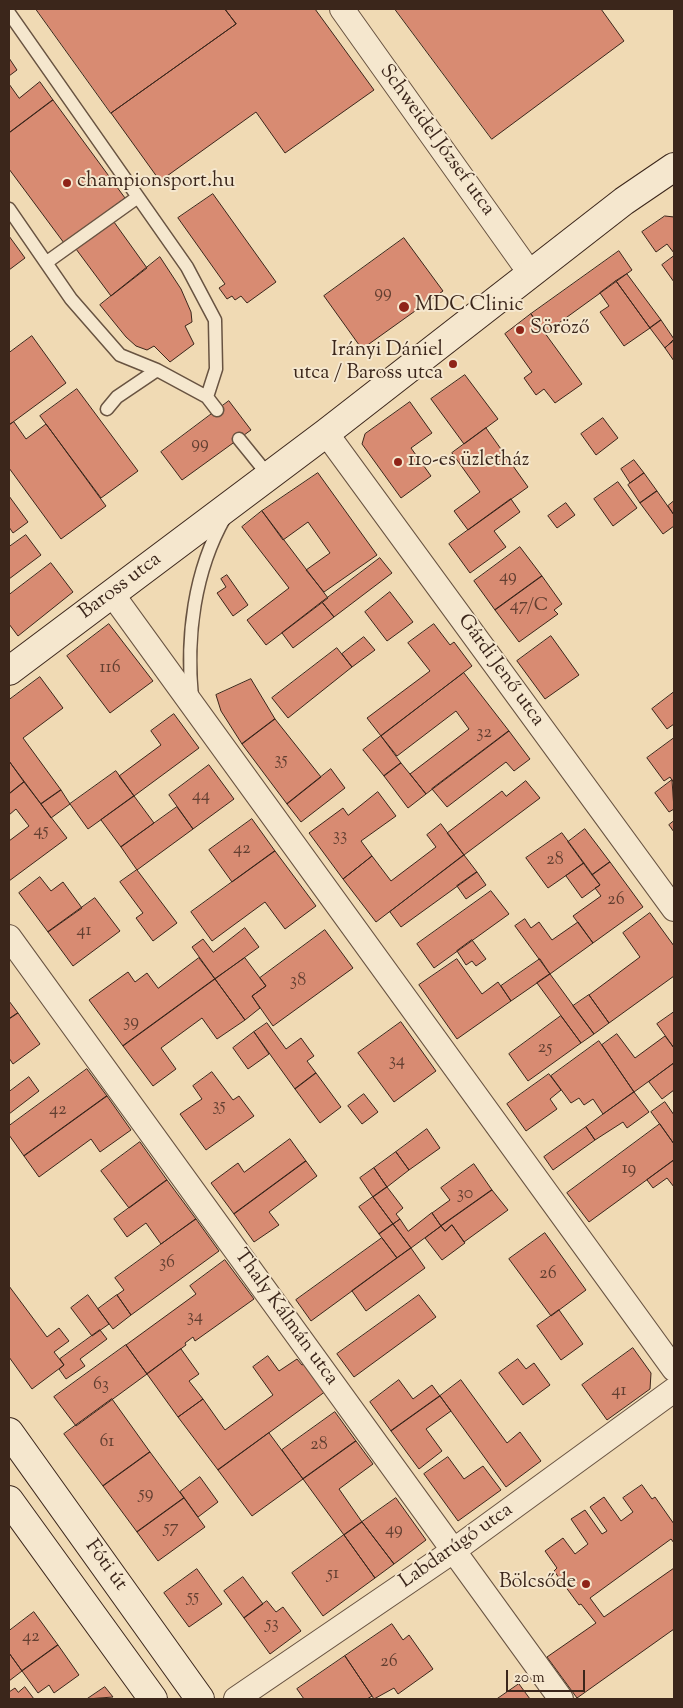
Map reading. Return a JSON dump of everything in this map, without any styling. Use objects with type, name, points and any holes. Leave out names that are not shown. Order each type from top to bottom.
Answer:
[{"type":"street","name":"Schweidel József utca","points":[[342,9],[530,272]]},
{"type":"street","name":"Baross utca","points":[[9,671],[326,433],[530,272],[624,201],[673,169]]},
{"type":"street","name":"Gárdi Jenő utca","points":[[326,433],[674,909]]},
{"type":"street","points":[[112,594],[193,703],[674,1370]]},
{"type":"street","name":"Thaly Kálmán utca","points":[[9,937],[561,1699]]},
{"type":"street","name":"Labdarúgó utca","points":[[236,1699],[453,1551],[674,1390]]},
{"type":"street","name":"Fóti út","points":[[9,1432],[200,1699]]},
{"type":"street","name":"Fóti út","points":[[9,1500],[153,1699]]},
{"type":"lane","points":[[9,13],[187,267],[214,320],[216,370],[207,397]]},
{"type":"lane","points":[[47,262],[138,197]]},
{"type":"lane","points":[[9,209],[71,299],[120,355],[158,370],[207,397],[217,410]]},
{"type":"lane","points":[[107,409],[117,397],[158,370]]},
{"type":"lane","points":[[239,439],[269,476]]},
{"type":"lane","points":[[193,703],[189,664],[192,624],[198,594],[212,547],[233,504]]},
{"type":"building","points":[[36,9],[225,9],[236,24],[111,113]]},
{"type":"building","points":[[225,9],[315,9],[374,90],[285,153],[256,112],[160,181],[111,113],[236,24]]},
{"type":"building","points":[[395,9],[601,9],[624,41],[492,139]]},
{"type":"building","points":[[9,58],[17,70],[9,76]]},
{"type":"building","points":[[40,82],[53,100],[9,133],[9,84],[19,98]]},
{"type":"building","name":"championsport.hu","points":[[53,100],[125,198],[64,243],[9,169],[9,133]]},
{"type":"building","points":[[213,194],[276,282],[247,303],[241,296],[235,300],[232,296],[227,299],[219,288],[225,284],[178,218]]},
{"type":"building","points":[[665,216],[674,217],[674,253],[667,244],[656,252],[642,232]]},
{"type":"building","points":[[114,222],[147,268],[111,296],[76,249]]},
{"type":"building","points":[[9,236],[25,258],[9,270]]},
{"type":"building","points":[[404,238],[443,291],[362,349],[324,296]]},
{"type":"building","points":[[619,251],[632,270],[545,333],[531,314]]},
{"type":"building","points":[[674,256],[674,282],[662,265]]},
{"type":"building","points":[[160,257],[181,289],[191,312],[192,322],[185,326],[194,344],[170,362],[154,346],[147,350],[136,346],[126,337],[100,305]]},
{"type":"building","points":[[627,274],[661,320],[650,328],[616,281]]},
{"type":"building","points":[[616,281],[650,328],[624,346],[600,312],[609,306],[600,293]]},
{"type":"building","points":[[531,314],[582,384],[555,403],[544,389],[536,395],[524,378],[532,372],[505,334]]},
{"type":"building","points":[[661,320],[674,339],[665,348],[650,328]]},
{"type":"building","points":[[32,336],[66,383],[9,425],[9,353]]},
{"type":"building","points":[[674,341],[674,361],[665,348]]},
{"type":"building","points":[[465,375],[498,419],[464,444],[431,399]]},
{"type":"building","points":[[77,389],[138,471],[101,498],[40,416]]},
{"type":"building","points":[[229,401],[251,430],[182,480],[161,452]]},
{"type":"building","name":"110-es üzletház","points":[[410,402],[432,433],[411,448],[431,476],[401,498],[362,444],[365,434]]},
{"type":"building","points":[[603,418],[618,438],[596,455],[581,434]]},
{"type":"building","points":[[14,422],[26,439],[46,424],[106,506],[61,539],[9,468],[9,425]]},
{"type":"building","points":[[486,428],[528,487],[468,530],[454,511],[480,492],[452,453]]},
{"type":"building","points":[[634,460],[644,473],[630,483],[621,469]]},
{"type":"building","points":[[318,473],[377,555],[324,592],[306,570],[330,553],[308,522],[283,540],[262,511]]},
{"type":"building","points":[[644,473],[657,491],[640,503],[628,485]]},
{"type":"building","points":[[618,482],[637,508],[613,526],[594,499]]},
{"type":"building","points":[[657,491],[674,515],[674,526],[663,534],[640,503]]},
{"type":"building","points":[[9,496],[28,522],[13,533],[9,527]]},
{"type":"building","points":[[511,499],[520,512],[494,531],[506,547],[470,573],[449,544]]},
{"type":"building","points":[[674,501],[674,515],[668,506]]},
{"type":"building","points":[[566,503],[575,515],[557,528],[548,516]]},
{"type":"building","points":[[262,511],[328,598],[266,645],[247,620],[289,588],[242,527]]},
{"type":"building","points":[[26,535],[41,555],[9,579],[9,547]]},
{"type":"building","points":[[520,547],[542,576],[495,610],[474,581]]},
{"type":"building","points":[[380,558],[392,573],[334,617],[322,602]]},
{"type":"building","points":[[51,563],[73,592],[18,636],[9,624],[9,595]]},
{"type":"building","points":[[227,575],[248,605],[233,616],[217,593],[226,587],[221,579]]},
{"type":"building","points":[[542,576],[562,604],[554,610],[558,614],[519,642],[495,610]]},
{"type":"building","points":[[390,592],[413,622],[387,641],[365,612]]},
{"type":"building","points":[[322,602],[334,617],[293,648],[282,633]]},
{"type":"building","points":[[109,624],[153,681],[110,713],[67,656]]},
{"type":"building","points":[[434,624],[450,645],[454,642],[472,666],[381,736],[367,718],[430,671],[408,643]]},
{"type":"building","points":[[551,636],[579,675],[545,699],[517,661]]},
{"type":"building","points":[[364,637],[375,650],[352,667],[342,654]]},
{"type":"building","points":[[337,648],[352,667],[288,718],[272,698]]},
{"type":"building","points":[[464,673],[509,731],[426,794],[410,774],[469,729],[456,711],[397,756],[381,736]]},
{"type":"building","points":[[40,677],[63,708],[23,738],[61,790],[41,804],[9,761],[9,700]]},
{"type":"building","points":[[251,679],[275,719],[242,744],[221,711],[216,695]]},
{"type":"building","points":[[674,692],[674,724],[667,729],[652,709]]},
{"type":"building","points":[[174,714],[199,748],[134,796],[119,776],[161,745],[151,731]]},
{"type":"building","points":[[275,719],[321,777],[287,804],[242,744]]},
{"type":"building","points":[[509,731],[530,759],[514,771],[506,762],[447,807],[432,789]]},
{"type":"building","points":[[381,736],[401,763],[384,776],[363,750]]},
{"type":"building","points":[[674,738],[674,783],[670,777],[664,781],[647,758]]},
{"type":"building","points":[[9,761],[24,782],[9,794]]},
{"type":"building","points":[[401,763],[426,794],[408,808],[384,776]]},
{"type":"building","points":[[209,765],[234,799],[193,829],[169,795]]},
{"type":"building","points":[[331,769],[345,788],[301,822],[287,804]]},
{"type":"building","points":[[116,771],[134,796],[88,829],[70,804]]},
{"type":"building","points":[[672,780],[674,809],[669,812],[655,793]]},
{"type":"building","points":[[526,781],[540,798],[464,855],[447,833],[502,791],[506,796]]},
{"type":"building","points":[[24,782],[67,838],[9,881],[9,841],[29,826],[16,809],[9,815],[9,794]]},
{"type":"building","points":[[61,790],[70,804],[51,818],[41,804]]},
{"type":"building","points":[[378,792],[396,816],[361,841],[372,856],[343,879],[309,833],[343,808],[348,815]]},
{"type":"building","points":[[134,796],[154,823],[121,847],[101,820]]},
{"type":"building","points":[[177,807],[193,829],[137,870],[121,847]]},
{"type":"building","points":[[252,819],[275,851],[232,882],[209,850]]},
{"type":"building","points":[[674,821],[674,832],[669,825]]},
{"type":"building","points":[[441,824],[464,855],[376,922],[343,879],[372,856],[391,881],[436,847],[427,835]]},
{"type":"building","points":[[585,829],[610,862],[592,875],[568,842]]},
{"type":"building","points":[[562,833],[584,863],[548,888],[526,858]]},
{"type":"building","points":[[275,851],[316,906],[285,929],[265,902],[212,941],[191,912]]},
{"type":"building","points":[[464,855],[477,872],[401,927],[390,912]]},
{"type":"building","points":[[610,862],[643,907],[593,943],[573,916],[601,896],[595,888],[600,885],[592,875]]},
{"type":"building","points":[[584,863],[600,885],[582,898],[566,876]]},
{"type":"building","points":[[137,870],[177,923],[153,941],[136,918],[143,913],[120,882]]},
{"type":"building","points":[[477,872],[486,885],[466,899],[457,886]]},
{"type":"building","points":[[40,877],[51,891],[63,882],[82,908],[48,932],[19,893]]},
{"type":"building","points":[[491,891],[509,914],[434,968],[417,944]]},
{"type":"building","points":[[95,898],[120,931],[73,966],[48,932]]},
{"type":"building","points":[[650,913],[674,946],[674,976],[609,1023],[589,995],[640,957],[623,933]]},
{"type":"building","points":[[525,919],[531,928],[539,922],[552,940],[578,922],[593,943],[550,974],[515,926]]},
{"type":"building","points":[[245,928],[259,947],[215,979],[192,947],[203,939],[213,952]]},
{"type":"building","points":[[325,930],[353,968],[273,1026],[252,996],[266,986],[260,978]]},
{"type":"building","points":[[472,940],[486,959],[476,966],[472,961],[466,965],[457,951]]},
{"type":"building","points":[[199,958],[215,979],[123,1046],[89,1000],[128,972],[135,982],[147,973],[158,988]]},
{"type":"building","points":[[245,958],[266,986],[252,996],[260,1008],[245,1020],[215,979]]},
{"type":"building","points":[[457,959],[482,994],[498,982],[511,1001],[457,1039],[419,985]]},
{"type":"building","points":[[540,959],[550,974],[511,1001],[501,986]]},
{"type":"building","points":[[550,974],[594,1034],[581,1043],[537,983]]},
{"type":"building","points":[[215,979],[245,1020],[217,1039],[202,1018],[161,1048],[176,1069],[153,1086],[123,1046]]},
{"type":"building","points":[[589,995],[609,1023],[594,1034],[573,1006]]},
{"type":"building","points":[[9,1001],[18,1013],[9,1019]]},
{"type":"building","points":[[674,1012],[674,1048],[657,1024]]},
{"type":"building","points":[[18,1013],[40,1044],[13,1064],[9,1058],[9,1019]]},
{"type":"building","points":[[561,1016],[581,1043],[528,1081],[509,1054]]},
{"type":"building","points":[[401,1022],[436,1071],[394,1102],[358,1053]]},
{"type":"building","points":[[267,1023],[286,1049],[301,1038],[314,1056],[307,1061],[316,1073],[295,1089],[254,1032]]},
{"type":"building","points":[[254,1032],[269,1054],[248,1069],[233,1048]]},
{"type":"building","points":[[617,1034],[635,1058],[665,1036],[674,1048],[674,1063],[634,1092],[602,1045]]},
{"type":"building","points":[[599,1041],[634,1092],[603,1114],[593,1099],[584,1105],[579,1098],[571,1103],[551,1076]]},
{"type":"building","points":[[674,1063],[674,1090],[662,1099],[649,1082]]},
{"type":"building","points":[[87,1069],[107,1096],[24,1156],[9,1135],[9,1126]]},
{"type":"building","points":[[212,1072],[233,1100],[239,1096],[254,1116],[206,1150],[180,1114],[202,1099],[193,1086]]},
{"type":"building","points":[[316,1073],[341,1107],[320,1123],[295,1089]]},
{"type":"building","points":[[549,1074],[561,1090],[550,1099],[557,1109],[526,1131],[507,1104]]},
{"type":"building","points":[[29,1077],[39,1091],[9,1114],[9,1092]]},
{"type":"building","points":[[634,1092],[649,1112],[627,1128],[623,1122],[595,1140],[586,1127]]},
{"type":"building","points":[[364,1094],[378,1112],[362,1124],[348,1106]]},
{"type":"building","points":[[107,1096],[131,1130],[100,1152],[91,1139],[39,1177],[24,1156]]},
{"type":"building","points":[[665,1102],[674,1115],[674,1144],[651,1112]]},
{"type":"building","points":[[660,1124],[674,1144],[674,1160],[589,1222],[567,1193]]},
{"type":"building","points":[[586,1127],[595,1140],[553,1170],[544,1157]]},
{"type":"building","points":[[427,1129],[440,1148],[409,1170],[396,1152]]},
{"type":"building","points":[[290,1139],[306,1161],[234,1214],[211,1183],[238,1163],[244,1172]]},
{"type":"building","points":[[140,1142],[167,1180],[129,1208],[101,1171]]},
{"type":"building","points":[[396,1152],[409,1170],[387,1187],[374,1168]]},
{"type":"building","points":[[674,1160],[674,1187],[667,1178],[653,1188],[647,1180]]},
{"type":"building","points":[[306,1161],[317,1176],[269,1212],[279,1225],[254,1242],[234,1214]]},
{"type":"building","points":[[474,1164],[492,1190],[441,1226],[432,1213],[450,1200],[441,1188]]},
{"type":"building","points":[[374,1168],[387,1187],[373,1197],[360,1178]]},
{"type":"building","points":[[167,1180],[196,1219],[161,1244],[146,1223],[127,1237],[114,1219]]},
{"type":"building","points":[[387,1187],[403,1208],[396,1214],[400,1219],[393,1224],[373,1197]]},
{"type":"building","points":[[492,1190],[508,1210],[464,1242],[452,1225],[445,1231],[441,1226]]},
{"type":"building","points":[[373,1197],[393,1224],[379,1234],[359,1207]]},
{"type":"building","points":[[432,1213],[441,1226],[411,1248],[393,1224],[400,1219],[408,1231]]},
{"type":"building","points":[[196,1219],[219,1251],[131,1315],[117,1295],[124,1290],[115,1278]]},
{"type":"building","points":[[393,1224],[411,1248],[397,1258],[379,1234]]},
{"type":"building","points":[[452,1225],[465,1243],[442,1260],[425,1238],[441,1226],[445,1231]]},
{"type":"building","points":[[545,1233],[586,1290],[551,1316],[509,1259]]},
{"type":"building","points":[[382,1238],[397,1258],[311,1321],[296,1300]]},
{"type":"building","points":[[411,1248],[425,1268],[366,1311],[352,1291]]},
{"type":"building","points":[[225,1260],[254,1299],[195,1341],[193,1337],[185,1343],[186,1345],[147,1374],[126,1345],[196,1294],[190,1286]]},
{"type":"building","points":[[9,1286],[47,1337],[59,1328],[69,1341],[54,1352],[64,1365],[32,1389],[9,1357]]},
{"type":"building","points":[[88,1295],[109,1324],[92,1336],[71,1308]]},
{"type":"building","points":[[117,1295],[131,1315],[113,1329],[98,1309]]},
{"type":"building","points":[[419,1295],[436,1317],[354,1377],[337,1354]]},
{"type":"building","points":[[559,1310],[583,1344],[561,1360],[537,1326]]},
{"type":"building","points":[[100,1330],[107,1339],[80,1359],[85,1366],[66,1379],[59,1369],[64,1365],[60,1359]]},
{"type":"building","points":[[126,1345],[147,1374],[76,1426],[54,1397]]},
{"type":"building","points":[[633,1348],[651,1373],[650,1389],[607,1420],[582,1385]]},
{"type":"building","points":[[181,1349],[199,1374],[189,1381],[203,1399],[178,1417],[147,1374]]},
{"type":"building","points":[[268,1356],[279,1371],[297,1359],[302,1365],[306,1363],[326,1391],[218,1470],[178,1417],[203,1399],[225,1430],[273,1395],[253,1367]]},
{"type":"building","points":[[518,1359],[526,1369],[534,1363],[550,1385],[523,1405],[499,1373]]},
{"type":"building","points":[[399,1380],[413,1399],[432,1385],[440,1396],[391,1431],[370,1402]]},
{"type":"building","points":[[461,1380],[507,1443],[520,1432],[541,1461],[506,1487],[440,1396]]},
{"type":"building","points":[[440,1396],[451,1411],[426,1429],[442,1451],[419,1469],[391,1431]]},
{"type":"building","points":[[112,1399],[150,1452],[103,1486],[64,1434]]},
{"type":"building","points":[[335,1412],[356,1441],[303,1479],[282,1450]]},
{"type":"building","points":[[269,1433],[303,1479],[252,1516],[218,1470]]},
{"type":"building","points":[[356,1441],[373,1464],[339,1489],[362,1522],[344,1535],[303,1479]]},
{"type":"building","points":[[150,1452],[184,1498],[137,1532],[103,1486]]},
{"type":"building","points":[[448,1457],[464,1479],[483,1466],[501,1490],[458,1521],[424,1474]]},
{"type":"building","points":[[200,1477],[218,1502],[198,1517],[180,1492]]},
{"type":"building","name":"Bölcsőde","points":[[642,1485],[652,1499],[655,1497],[674,1524],[674,1543],[671,1539],[590,1598],[604,1617],[674,1568],[674,1629],[577,1698],[547,1657],[596,1623],[581,1604],[579,1605],[554,1571],[557,1568],[545,1551],[563,1538],[575,1554],[588,1544],[571,1519],[585,1510],[602,1534],[607,1531],[590,1507],[604,1497],[621,1521],[633,1512],[623,1498]]},
{"type":"building","points":[[184,1498],[205,1527],[158,1561],[137,1532]]},
{"type":"building","points":[[396,1498],[426,1540],[394,1564],[362,1522]]},
{"type":"building","points":[[362,1522],[394,1564],[375,1578],[344,1535]]},
{"type":"building","points":[[344,1535],[375,1578],[323,1616],[292,1573]]},
{"type":"building","points":[[197,1569],[222,1604],[189,1627],[164,1593]]},
{"type":"building","points":[[243,1577],[263,1604],[244,1618],[224,1591]]},
{"type":"building","points":[[267,1601],[276,1612],[283,1607],[301,1631],[270,1654],[244,1618]]},
{"type":"building","points":[[34,1612],[58,1645],[22,1671],[9,1653],[9,1631]]},
{"type":"building","points":[[392,1624],[403,1640],[409,1635],[433,1669],[398,1694],[394,1688],[374,1699],[345,1656]]},
{"type":"building","points":[[58,1645],[79,1675],[54,1693],[49,1685],[38,1693],[22,1671]]},
{"type":"building","points":[[9,1653],[22,1671],[9,1681]]},
{"type":"building","points":[[345,1656],[372,1696],[367,1699],[304,1699],[297,1689]]},
{"type":"building","points":[[519,1684],[530,1699],[497,1699]]},
{"type":"building","points":[[25,1687],[34,1699],[9,1699],[9,1692],[15,1688],[18,1692]]},
{"type":"building","points":[[105,1687],[113,1697],[87,1699]]},
{"type":"place","name":"championsport.hu","points":[[67,183]]},
{"type":"place","name":"MDC Clinic","points":[[404,307]]},
{"type":"place","name":"Söröző","points":[[520,330]]},
{"type":"place","name":"Irányi Dániel utca / Baross utca","points":[[453,364]]},
{"type":"place","name":"110-es üzletház","points":[[398,462]]},
{"type":"place","name":"Bölcsőde","points":[[586,1584]]}]
